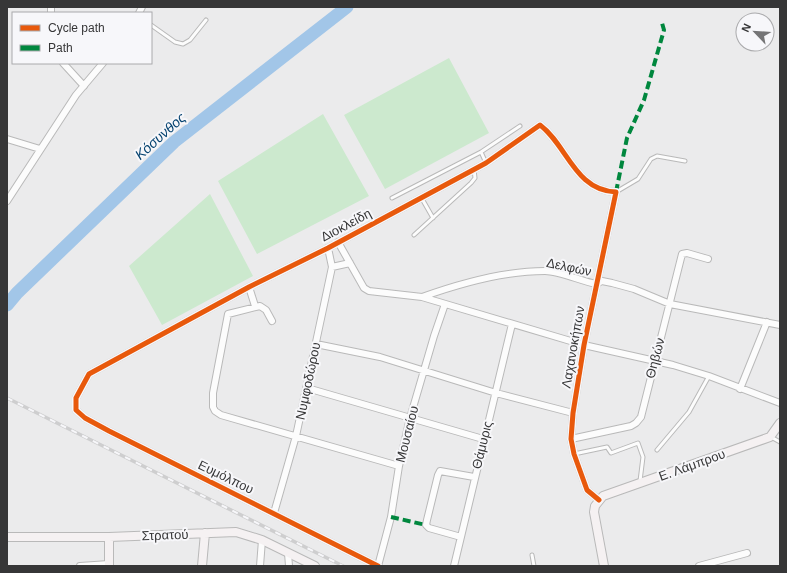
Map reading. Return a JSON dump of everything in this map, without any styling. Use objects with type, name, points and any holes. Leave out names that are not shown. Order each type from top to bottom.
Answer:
[{"type":"street","points":[[64,64],[84,86]]},
{"type":"street","points":[[7,201],[40,149],[101,64]]},
{"type":"street","name":"Διοκλείδη","points":[[76,398],[89,374],[249,287],[328,248],[486,163],[540,125],[588,182],[607,192],[616,192]]},
{"type":"street","points":[[7,139],[40,149]]},
{"type":"street","name":"Λαχανοκήπων","points":[[599,500],[587,490],[574,454],[572,439],[573,413],[584,345],[616,192]]},
{"type":"street","points":[[338,242],[364,288],[369,291],[422,297],[584,345],[654,361],[709,376],[780,404]]},
{"type":"street","name":"Νυμφοδώρου","points":[[274,513],[296,436],[332,267],[328,248]]},
{"type":"street","name":"Θηβών","points":[[572,439],[631,426],[641,417],[682,254],[687,253],[708,259]]},
{"type":"street","points":[[332,267],[350,263]]},
{"type":"street","name":"Δελφών","points":[[422,297],[456,285],[494,277],[546,271],[596,284],[602,281],[612,283],[634,289],[670,304],[780,325]]},
{"type":"street","points":[[249,287],[255,306]]},
{"type":"street","name":"Μουσαίου","points":[[378,566],[391,516],[399,466],[410,418],[445,304]]},
{"type":"street","points":[[272,321],[262,306],[255,306],[228,314],[213,393],[213,407],[221,415],[399,466]]},
{"type":"street","points":[[740,389],[767,322]]},
{"type":"street","name":"Θάμυρις","points":[[454,566],[474,477],[496,394],[512,324]]},
{"type":"street","points":[[316,344],[380,357],[496,394],[573,413]]},
{"type":"street","points":[[307,388],[484,439]]},
{"type":"street","name":"Ευμόλπου","points":[[76,398],[76,410],[86,418],[378,566]]},
{"type":"street","points":[[770,437],[780,423]]},
{"type":"street","name":"Ε. Λάμπρου","points":[[599,500],[603,496],[770,437]]},
{"type":"street","points":[[461,537],[429,528],[426,524],[440,471],[474,477]]},
{"type":"street","points":[[599,500],[594,512],[604,566]]},
{"type":"street","name":"Στρατού","points":[[7,537],[109,537],[236,532],[262,540],[315,566]]},
{"type":"street","points":[[202,566],[205,533]]},
{"type":"street","points":[[80,566],[109,565],[109,537]]},
{"type":"street","points":[[260,566],[262,540]]},
{"type":"street","points":[[288,553],[289,566]]},
{"type":"street","points":[[699,566],[747,554]]},
{"type":"lane","points":[[152,26],[175,42],[183,44],[190,40],[206,20]]},
{"type":"lane","points":[[392,198],[481,152],[520,126]]},
{"type":"lane","points":[[481,152],[486,163]]},
{"type":"lane","points":[[616,192],[638,179],[651,159],[658,156],[685,161]]},
{"type":"lane","points":[[414,235],[471,183],[475,178],[474,169]]},
{"type":"lane","points":[[422,197],[432,218]]},
{"type":"lane","points":[[657,450],[689,412],[709,376]]},
{"type":"lane","points":[[770,437],[780,442]]},
{"type":"lane","points":[[574,454],[607,447],[611,453],[638,443],[644,457],[640,484]]},
{"type":"lane","points":[[532,555],[534,566]]},
{"type":"green space","points":[[449,58],[489,133],[385,189],[344,115]]},
{"type":"green space","points":[[323,114],[369,196],[257,254],[218,181]]},
{"type":"green space","points":[[210,194],[253,276],[162,325],[129,266]]},
{"type":"waterway","name":"Κόσυνθος","points":[[7,305],[17,293],[174,142],[347,7]]},
{"type":"railway","points":[[7,398],[343,566]]},
{"type":"marked path","points":[[616,192],[627,138],[644,100],[664,30],[662,23]]},
{"type":"marked path","points":[[391,517],[426,525]]},
{"type":"cycle path","points":[[378,566],[85,418],[76,410],[76,398],[89,374],[249,287],[328,248],[486,163],[540,125],[558,144],[581,176],[602,190],[616,192],[584,345],[573,413],[571,439],[574,454],[587,490],[599,500]]}]
